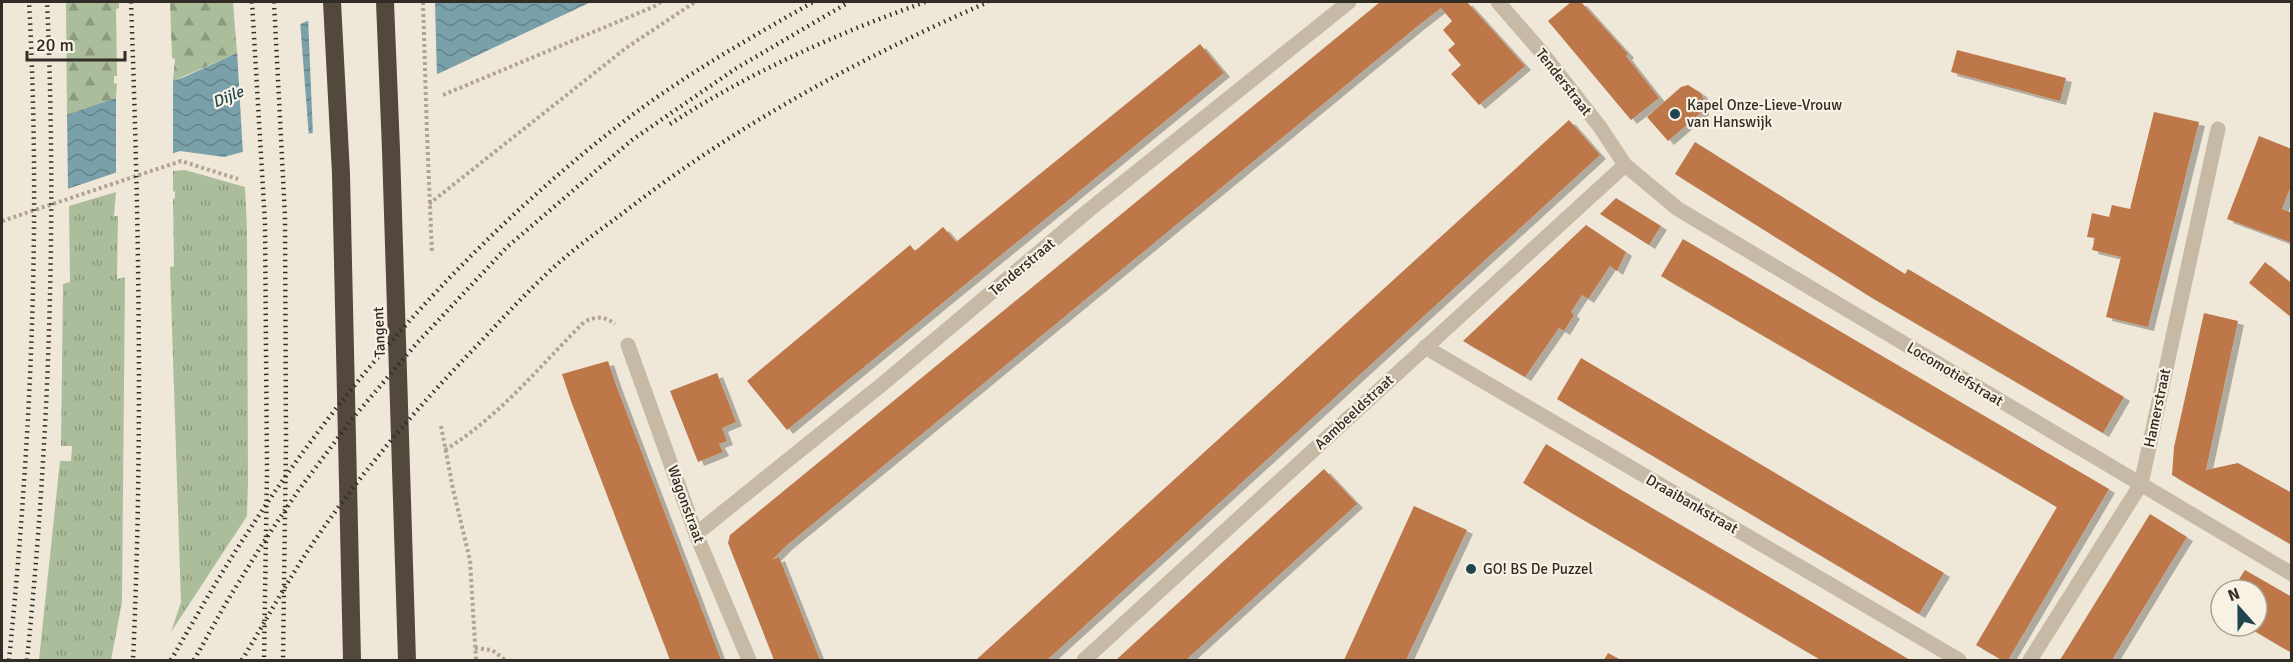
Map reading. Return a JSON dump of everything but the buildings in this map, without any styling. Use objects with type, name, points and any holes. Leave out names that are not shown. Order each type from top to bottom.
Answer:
[{"type":"highway","points":[[332,2],[341,174],[352,660]]},
{"type":"highway","name":"Tangent","points":[[385,2],[407,660]]},
{"type":"street","name":"Tenderstraat","points":[[696,534],[885,382],[1089,210],[1349,2]]},
{"type":"street","name":"Tenderstraat","points":[[1498,2],[1543,54],[1600,128],[1625,165]]},
{"type":"street","name":"Hamerstraat","points":[[2030,660],[2141,484],[2218,129]]},
{"type":"street","name":"Aambeeldstraat","points":[[1084,660],[1625,165]]},
{"type":"street","name":"Locomotiefstraat","points":[[1625,165],[1678,209],[2292,574]]},
{"type":"street","name":"Wagonstraat","points":[[628,345],[696,534],[749,660]]},
{"type":"street","name":"Draaibankstraat","points":[[1425,347],[1959,660]]},
{"type":"path","points":[[423,2],[432,254]]},
{"type":"path","points":[[443,95],[661,2]]},
{"type":"path","points":[[429,204],[626,48],[695,2]]},
{"type":"path","points":[[2,221],[181,161],[238,179]]},
{"type":"path","points":[[445,450],[468,436],[496,414],[584,321],[599,317],[608,318],[615,324],[628,345]]},
{"type":"path","points":[[441,426],[470,560],[476,660]]},
{"type":"path","points":[[475,648],[492,650],[505,660]]},
{"type":"green space","points":[[66,2],[119,2],[119,8],[116,9],[117,76],[114,76],[114,84],[117,83],[116,98],[67,116]]},
{"type":"green space","points":[[170,2],[233,2],[237,53],[173,81],[175,59],[172,58]]},
{"type":"green space","points":[[185,170],[245,187],[247,516],[171,632],[181,602],[170,267],[174,266],[173,171]]},
{"type":"green space","points":[[116,192],[114,216],[118,216],[117,279],[125,277],[122,602],[111,660],[39,660],[60,461],[71,461],[72,446],[61,446],[63,284],[70,282],[69,206]]},
{"type":"water","name":"Dijle","points":[[349,2],[591,2],[312,133],[224,157],[180,151],[2,211],[2,137],[182,78]]},
{"type":"pier","points":[[342,2],[435,2],[437,78],[313,136],[308,17]]},
{"type":"pier","points":[[300,21],[309,137],[243,155],[237,50]]},
{"type":"pier","points":[[173,78],[173,156],[116,176],[116,95]]},
{"type":"pier","points":[[67,112],[68,192],[2,214],[2,134]]},
{"type":"railway","points":[[9,660],[23,496],[32,331],[34,167],[29,2]]},
{"type":"railway","points":[[27,660],[41,496],[49,331],[51,167],[47,2]]},
{"type":"railway","points":[[131,2],[139,331],[138,496],[133,660]]},
{"type":"railway","points":[[252,2],[265,223],[267,472],[264,660]]},
{"type":"railway","points":[[274,2],[285,216],[286,443],[283,660]]},
{"type":"railway","points":[[171,660],[208,596],[286,475],[372,364],[467,260],[517,211],[623,122],[692,74],[813,2]]},
{"type":"railway","points":[[194,660],[263,543],[298,491],[352,419],[417,343],[507,247],[632,140],[735,69],[849,2]]},
{"type":"railway","points":[[670,124],[762,71],[859,27],[925,2]]},
{"type":"railway","points":[[242,660],[305,555],[361,478],[443,381],[555,266],[666,181],[753,123],[845,71],[988,2]]},
{"type":"place","name":"Kapel Onze-Lieve-Vrouw van Hanswijk","points":[[1675,114]]},
{"type":"place","name":"GO! BS De Puzzel","points":[[1471,569]]}]
